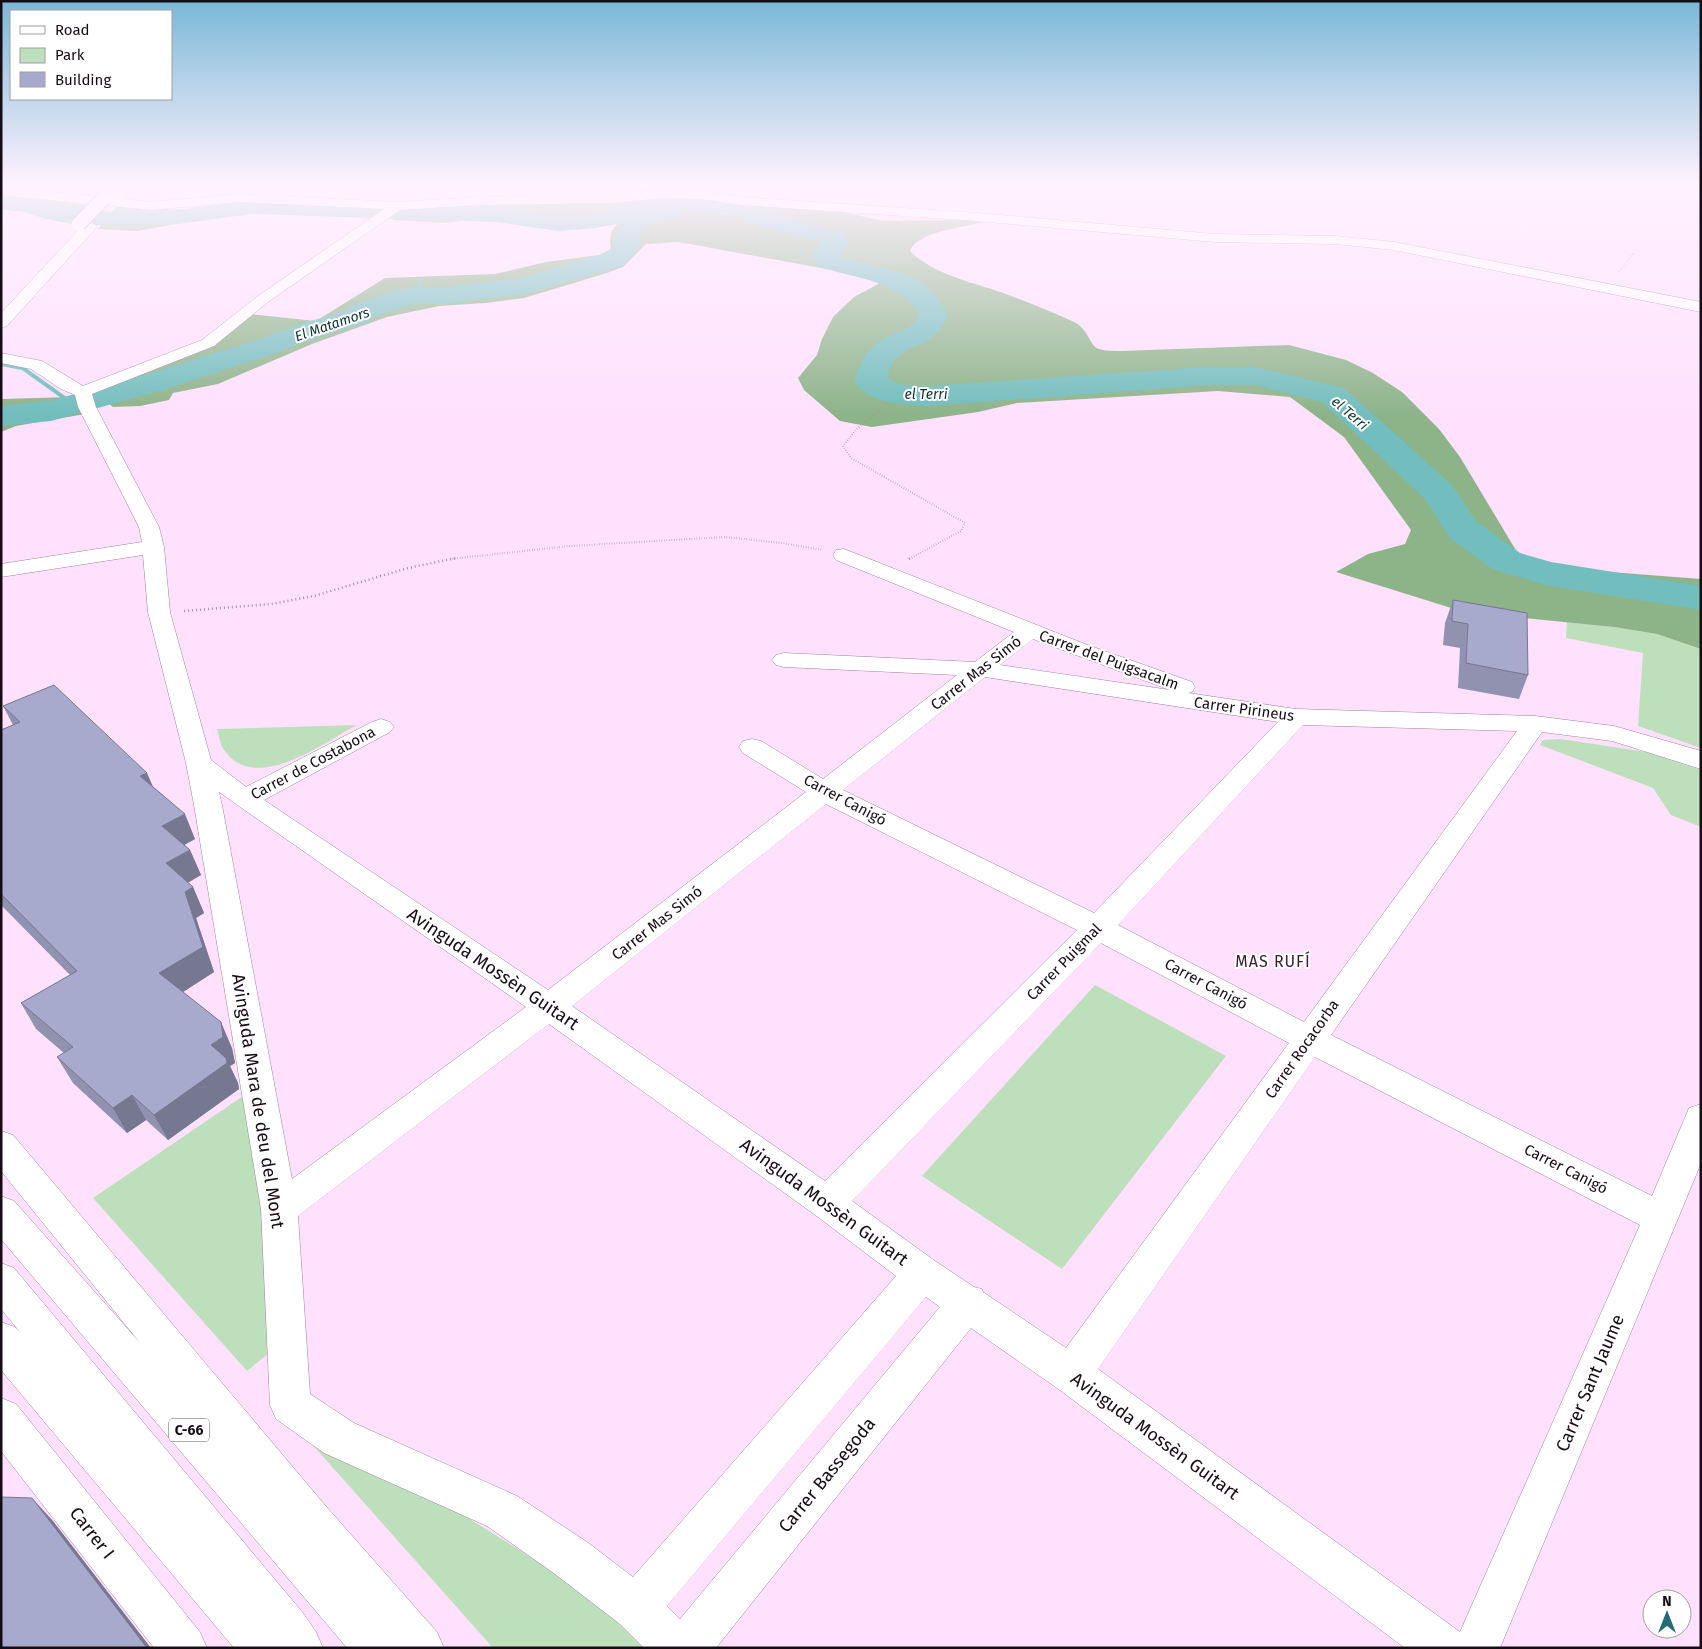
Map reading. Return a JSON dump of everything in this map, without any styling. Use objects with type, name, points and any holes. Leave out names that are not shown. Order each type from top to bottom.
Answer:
[{"type":"main road","points":[[1,313],[19,291],[48,262]]},
{"type":"main road","points":[[1,323],[56,262]]},
{"type":"main road","points":[[1,339],[58,267],[59,262]]},
{"type":"main road","points":[[1,358],[36,366],[84,398],[208,343],[263,299],[316,262]]},
{"type":"main road","points":[[1474,262],[1701,307]]},
{"type":"main road","points":[[1,302],[19,291]]},
{"type":"main road","name":"Avinguda Mara de deu del Mont","points":[[84,398],[149,526],[153,547],[159,614],[199,763],[279,1209],[290,1405],[339,1438],[502,1511],[571,1558],[636,1608],[677,1648]]},
{"type":"main road","points":[[4,572],[153,547]]},
{"type":"main road","name":"Carrer del Puigsacalm","points":[[844,555],[888,571],[1030,630],[1177,686],[1296,717]]},
{"type":"main road","name":"Carrer Mas Simó","points":[[279,1209],[550,1007],[1030,630]]},
{"type":"main road","name":"Carrer Pirineus","points":[[784,660],[980,669],[1296,717],[1535,724],[1614,734],[1684,754],[1701,761]]},
{"type":"main road","name":"Carrer Puigmal","points":[[827,1203],[1098,928],[1296,717]]},
{"type":"main road","name":"Carrer Rocacorba","points":[[1072,1374],[1535,724]]},
{"type":"main road","name":"Carrer de Costabona","points":[[244,799],[381,727]]},
{"type":"main road","name":"Carrer Canigó","points":[[752,747],[826,792],[1098,928],[1309,1039],[1662,1218]]},
{"type":"main road","name":"Avinguda Mossèn Guitart","points":[[199,763],[244,799],[550,1007],[827,1203],[922,1273],[968,1302],[1072,1374],[1444,1648]]},
{"type":"main road","name":"Carrer Sant Jaume","points":[[1477,1648],[1662,1218],[1701,1118]]},
{"type":"main road","points":[[1,1145],[309,1519],[421,1648]]},
{"type":"main road","name":"C-66","points":[[1,1212],[378,1648]]},
{"type":"main road","points":[[636,1608],[922,1273]]},
{"type":"main road","points":[[1,1280],[287,1629],[300,1648]]},
{"type":"main road","name":"Carrer Bassegoda","points":[[686,1648],[968,1302]]},
{"type":"main road","points":[[1,1340],[265,1648]]},
{"type":"main road","name":"Carrer I","points":[[1,1418],[184,1648]]},
{"type":"path","points":[[1611,272],[1619,272],[1627,262]]},
{"type":"path","points":[[888,403],[857,429],[843,446],[851,458],[965,523],[961,532],[888,571]]},
{"type":"path","points":[[159,614],[270,604],[314,596],[408,568],[456,558],[570,546],[724,537],[782,543],[844,555]]},
{"type":"green space","points":[[546,262],[628,262],[623,267],[607,273],[524,298],[439,306],[387,317],[312,344],[218,384],[173,393],[169,400],[140,406],[113,407],[101,397],[107,386],[199,351],[249,314],[316,321],[385,278],[495,274]]},
{"type":"green space","points":[[788,262],[924,262],[946,274],[1001,292],[1074,322],[1083,329],[1096,348],[1102,350],[1122,351],[1289,345],[1346,360],[1373,373],[1402,392],[1439,429],[1460,457],[1517,552],[1541,564],[1584,570],[1701,579],[1701,649],[1657,634],[1614,627],[1464,612],[1336,572],[1368,554],[1405,544],[1411,530],[1344,437],[1290,397],[1218,391],[1017,403],[978,412],[872,427],[840,421],[804,390],[798,378],[817,355],[822,339],[833,317],[854,297],[880,283],[860,275]]},
{"type":"green space","points":[[71,397],[85,414],[16,426],[1,432],[1,399]]},
{"type":"green space","points":[[1567,622],[1657,634],[1701,649],[1701,748],[1638,726],[1643,653],[1566,638]]},
{"type":"green space","points":[[357,725],[308,753],[289,761],[271,767],[253,768],[237,763],[224,750],[217,729]]},
{"type":"green space","points":[[1561,739],[1646,752],[1701,770],[1701,827],[1671,815],[1653,788],[1540,745],[1543,740]]},
{"type":"green space","points":[[1095,985],[1226,1056],[1062,1269],[922,1176]]},
{"type":"green space","points":[[246,1094],[266,1214],[269,1353],[247,1371],[93,1198]]},
{"type":"green space","points":[[311,1443],[441,1501],[585,1591],[644,1648],[493,1648]]},
{"type":"building","points":[[1453,600],[1527,613],[1528,675],[1466,663],[1468,624],[1452,621]]},
{"type":"building","points":[[54,685],[147,773],[140,776],[185,814],[162,826],[190,850],[166,863],[193,887],[185,892],[203,947],[159,973],[221,1022],[223,1037],[211,1045],[226,1058],[227,1063],[154,1115],[132,1095],[113,1108],[57,1057],[73,1047],[21,1003],[77,971],[1,894],[1,730],[20,722],[3,706]]},
{"type":"building","points":[[1,1497],[32,1498],[147,1648],[1,1648]]},
{"type":"waterway","name":"El Matamors","points":[[1,416],[51,411],[155,382],[262,348],[310,330],[353,318],[364,311],[397,299],[416,295],[442,296],[525,286],[605,262]]},
{"type":"waterway","name":"el Terri","points":[[831,262],[878,274],[902,283],[925,300],[934,315],[929,325],[921,331],[881,354],[874,366],[870,382],[896,394],[930,396],[1207,376],[1255,376],[1333,395],[1439,493],[1462,529],[1506,561],[1546,573],[1701,598]]},
{"type":"waterway","points":[[416,295],[421,279]]},
{"type":"waterway","points":[[1,364],[24,369],[66,399],[70,405]]},
{"type":"district","name":"MAS RUFÍ","points":[[1273,961]]}]
